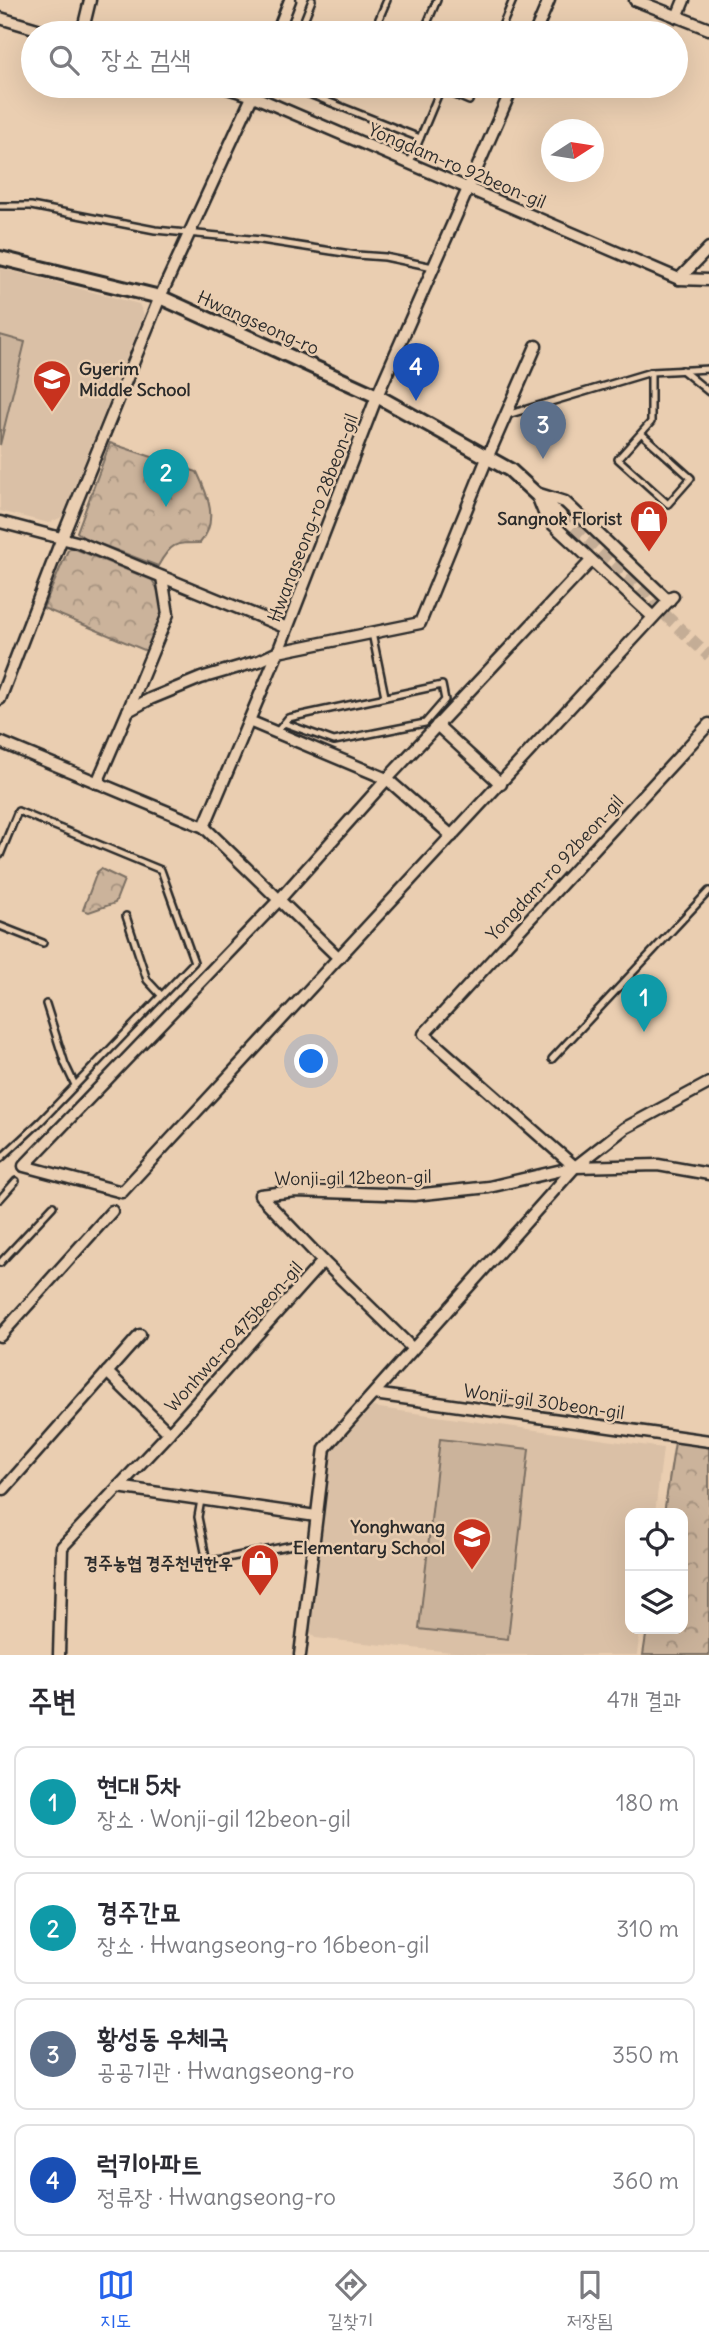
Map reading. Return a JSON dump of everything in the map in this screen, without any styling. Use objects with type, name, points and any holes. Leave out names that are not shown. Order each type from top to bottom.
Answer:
[{"type":"street","points":[[85,21],[90,0]]},
{"type":"street","points":[[282,21],[290,0]]},
{"type":"street","points":[[540,21],[549,0]]},
{"type":"street","points":[[635,0],[709,29]]},
{"type":"street","points":[[677,16],[684,0]]},
{"type":"street","points":[[0,18],[21,24]]},
{"type":"street","points":[[0,699],[160,297],[252,98]]},
{"type":"street","name":"Yongdam-ro 92beon-gil","points":[[270,98],[679,279],[709,280]]},
{"type":"street","name":"Hwangseong-ro 28beon-gil","points":[[204,827],[278,652],[377,396],[508,98]]},
{"type":"street","points":[[679,279],[709,248]]},
{"type":"street","name":"Hwangseong-ro","points":[[0,257],[160,297],[377,396],[510,470],[560,516]]},
{"type":"street","points":[[488,456],[536,346]]},
{"type":"street","name":"Hwangseong-ro 28beon-gil","points":[[278,652],[420,623],[488,456]]},
{"type":"street","points":[[536,493],[547,518],[653,617]]},
{"type":"street","points":[[536,493],[565,502],[671,598],[122,1192],[24,1166],[279,900],[387,779],[592,561]]},
{"type":"street","points":[[0,522],[62,538],[287,628]]},
{"type":"street","points":[[97,783],[168,614],[163,577]]},
{"type":"street","points":[[128,711],[201,678],[259,661],[278,652]]},
{"type":"street","points":[[249,721],[387,779],[452,836]]},
{"type":"street","name":"Yongdam-ro 92beon-gil","points":[[575,1167],[424,1034],[709,724]]},
{"type":"street","points":[[437,725],[501,784]]},
{"type":"street","points":[[0,742],[204,827],[339,958]]},
{"type":"street","name":"Wonji-gil 12beon-gil","points":[[300,1655],[325,1448],[575,1167],[625,1128],[709,1083]]},
{"type":"street","points":[[575,1167],[658,1165],[709,1174]]},
{"type":"street","name":"Wonji-gil 12beon-gil","points":[[412,1348],[260,1195],[296,1191],[414,1195],[489,1187],[575,1167]]},
{"type":"street","points":[[0,1336],[112,1211]]},
{"type":"street","name":"Wonhwa-ro 475beon-gil","points":[[60,1655],[62,1548],[323,1261]]},
{"type":"street","points":[[4,1489],[140,1335]]},
{"type":"street","name":"Wonhwa-ro 475beon-gil","points":[[107,1372],[169,1433]]},
{"type":"street","name":"Wonji-gil 30beon-gil","points":[[374,1394],[709,1441]]},
{"type":"street","points":[[118,1488],[316,1516]]},
{"type":"lane","points":[[304,21],[312,0]]},
{"type":"lane","points":[[378,21],[387,0]]},
{"type":"lane","points":[[428,21],[437,0]]},
{"type":"lane","points":[[504,21],[513,0]]},
{"type":"lane","points":[[319,98],[420,138]]},
{"type":"lane","points":[[410,162],[434,98]]},
{"type":"lane","points":[[0,206],[31,206],[155,230],[261,240],[386,257],[433,267]]},
{"type":"lane","points":[[507,415],[651,372],[709,369]]},
{"type":"lane","points":[[682,370],[709,392]]},
{"type":"lane","points":[[642,434],[691,478],[668,504],[618,459],[652,422],[651,372]]},
{"type":"lane","points":[[372,633],[385,696]]},
{"type":"lane","points":[[276,733],[284,723],[288,718],[385,696],[442,685],[445,700],[425,723],[334,741],[284,723]]},
{"type":"lane","points":[[0,855],[18,811],[161,870],[194,962],[4,1158],[0,1159]]},
{"type":"lane","points":[[552,1059],[709,891]]},
{"type":"lane","points":[[126,916],[147,980],[161,995]]},
{"type":"lane","points":[[0,926],[43,943]]},
{"type":"lane","points":[[46,1004],[65,1064],[75,1085]]},
{"type":"lane","points":[[0,1199],[16,1181]]},
{"type":"lane","points":[[0,1263],[53,1206]]},
{"type":"lane","points":[[201,1499],[198,1517],[207,1562],[313,1541]]},
{"type":"shaded area","name":"Gyerim Middle School","points":[[0,268],[139,304],[144,315],[62,517],[49,523],[0,511]]},
{"type":"shaded area","name":"Yonghwang Elementary School","points":[[372,1407],[663,1448],[656,1508],[625,1508],[625,1634],[639,1634],[637,1655],[481,1655],[315,1638],[307,1628],[322,1501],[332,1451]]},
{"type":"green space","points":[[0,335],[25,342],[0,445]]},
{"type":"green space","points":[[110,443],[197,472],[210,508],[209,526],[200,543],[174,546],[158,566],[84,538],[77,532]]},
{"type":"green space","points":[[73,548],[152,580],[160,598],[161,616],[149,652],[43,608],[68,550]]},
{"type":"green space","points":[[101,869],[124,880],[115,903],[89,912],[83,910],[97,872]]},
{"type":"green space","points":[[440,1439],[529,1449],[508,1639],[419,1629]]},
{"type":"green space","points":[[675,1442],[709,1447],[709,1655],[643,1655],[646,1634],[688,1634],[688,1508],[665,1508]]},
{"type":"tunnel","points":[[560,516],[709,656]]},
{"type":"place","name":"럭키아파트","points":[[416,401]]},
{"type":"place","name":"Gyerim Middle School","points":[[52,413]]},
{"type":"place","name":"황성동 우체국","points":[[543,459]]},
{"type":"place","name":"경주간묘","points":[[166,507]]},
{"type":"place","name":"Sangnok Florist","points":[[649,553]]},
{"type":"place","name":"현대 5차","points":[[644,1032]]},
{"type":"place","name":"Yonghwang Elementary School","points":[[472,1571]]},
{"type":"place","name":"경주농협 경주천년한우","points":[[260,1597]]}]
